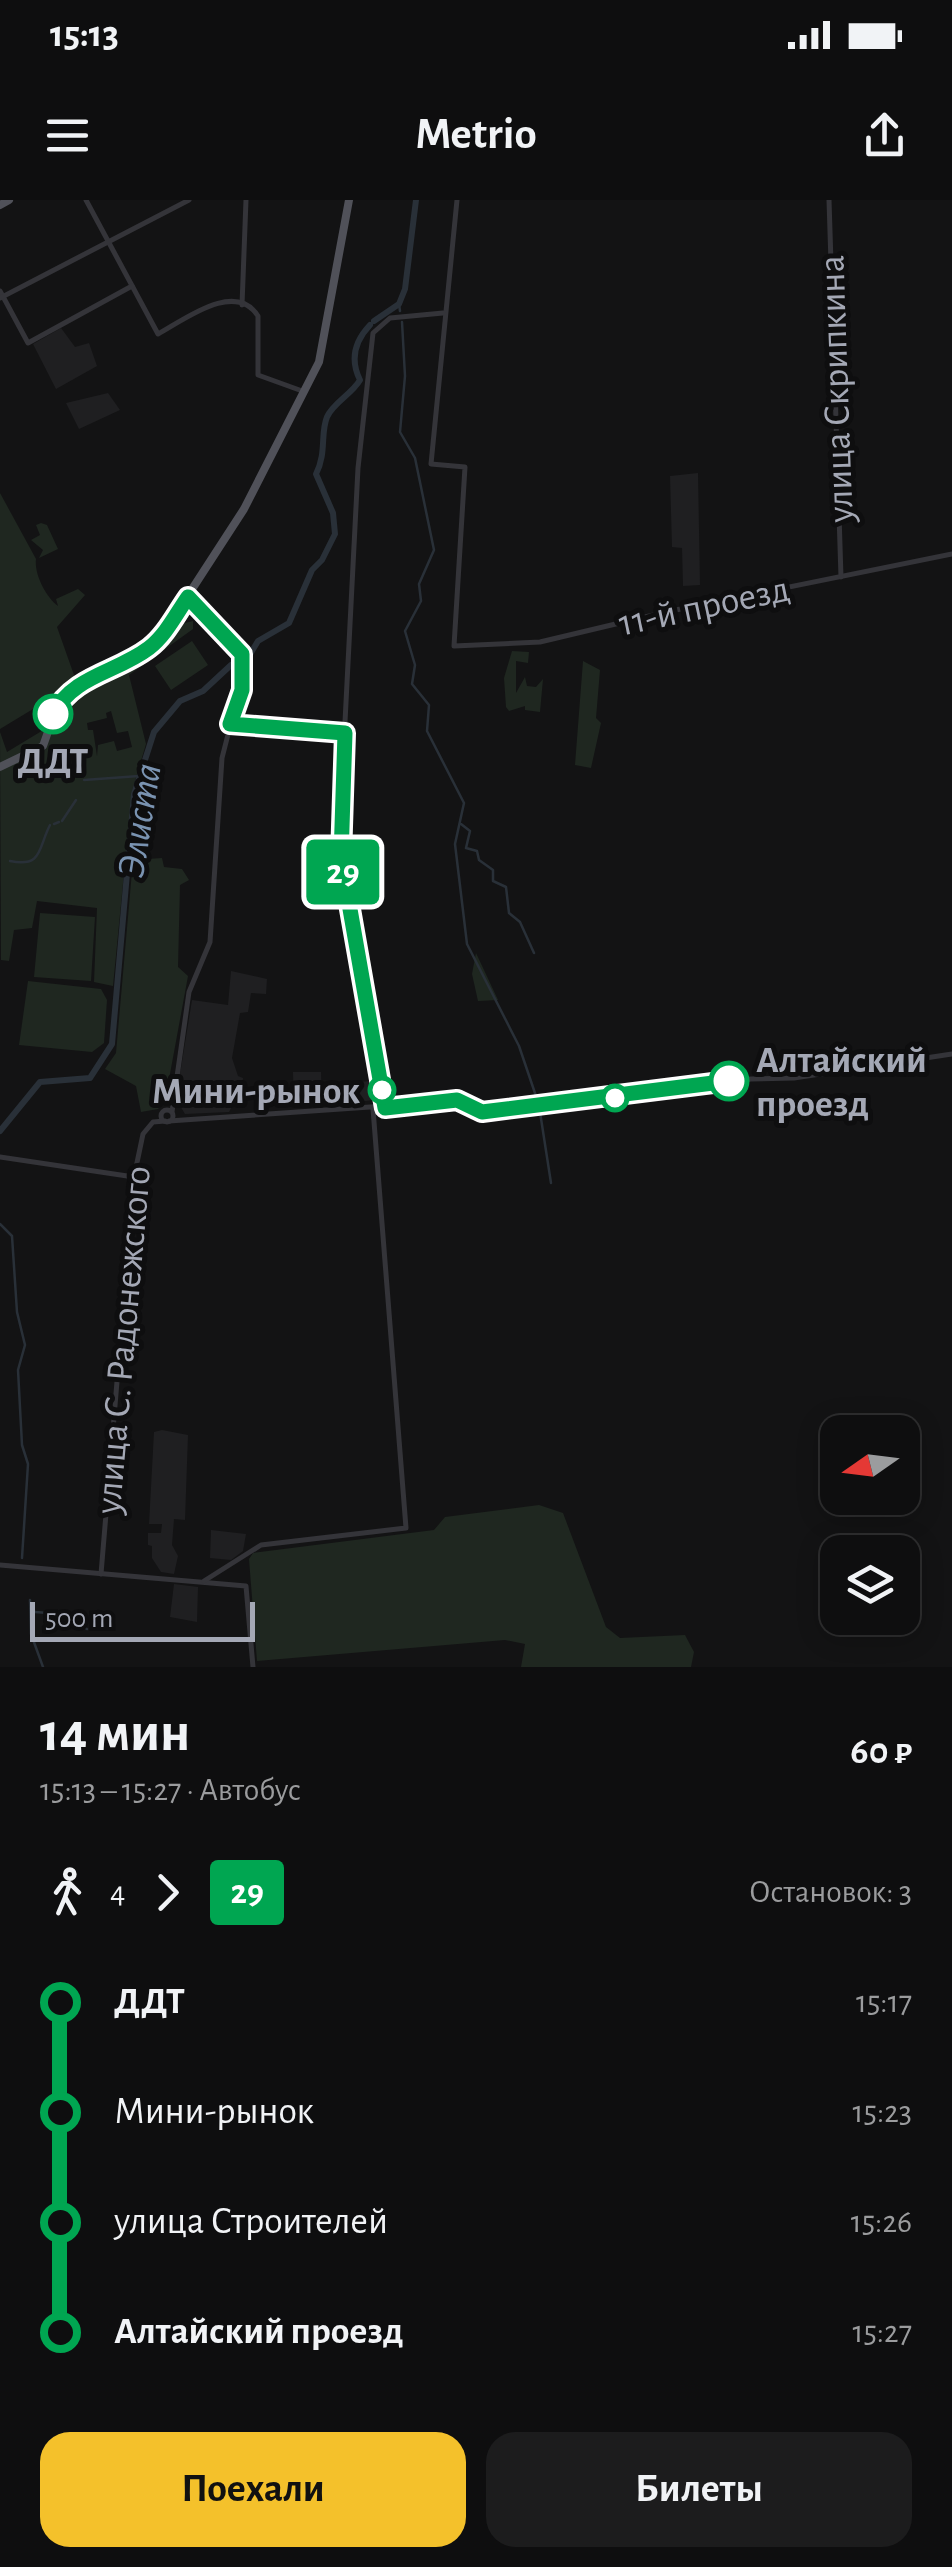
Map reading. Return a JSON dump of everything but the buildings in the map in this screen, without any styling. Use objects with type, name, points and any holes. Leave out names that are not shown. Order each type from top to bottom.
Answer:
[{"type":"main road","points":[[0,204],[9,200]]},
{"type":"main road","points":[[0,767],[43,746],[53,714],[70,690],[146,650],[188,597],[244,509],[305,392],[323,348],[349,200]]},
{"type":"street","points":[[86,200],[158,334],[208,306],[227,301],[242,305],[257,312],[258,375],[305,392]]},
{"type":"street","points":[[132,286],[28,343],[1,295],[189,200]]},
{"type":"street","points":[[242,305],[246,200]]},
{"type":"street","points":[[385,1108],[341,858],[345,733],[370,344],[373,333],[390,318],[443,313],[456,200]]},
{"type":"street","name":"улица Скрипкина","points":[[829,200],[842,577]]},
{"type":"street","name":"11-й проезд","points":[[443,313],[431,464],[465,468],[454,646],[530,644],[952,554]]},
{"type":"street","points":[[170,1117],[188,992],[210,942],[222,758],[244,662],[242,654],[188,597]]},
{"type":"street","points":[[230,724],[345,733]]},
{"type":"street","points":[[162,1112],[182,1120],[373,1110],[457,1100],[482,1112],[952,1054]]},
{"type":"street","points":[[142,1134],[171,1098]]},
{"type":"street","points":[[204,1581],[261,1545],[406,1528],[373,1110]]},
{"type":"street","name":"улица С. Радонежского","points":[[101,1574],[134,1177],[142,1134],[153,1122],[170,1117]]},
{"type":"street","points":[[0,1157],[134,1177]]},
{"type":"street","points":[[0,1565],[246,1586],[253,1667]]},
{"type":"shaded area","points":[[61,328],[75,347],[89,343],[97,366],[56,389],[33,344]]},
{"type":"shaded area","points":[[108,393],[120,410],[79,429],[66,403]]},
{"type":"shaded area","points":[[698,473],[700,585],[683,586],[682,548],[672,547],[670,476]]},
{"type":"shaded area","points":[[0,493],[36,559],[39,578],[49,597],[58,606],[56,599],[78,589],[85,595],[57,627],[74,675],[73,686],[127,671],[167,635],[169,627],[193,621],[193,629],[129,675],[146,744],[132,791],[113,986],[94,982],[97,908],[37,901],[32,928],[14,930],[9,961],[1,960],[0,732],[7,752],[45,729],[33,709],[0,729]],"holes":[[[111,711],[117,733],[128,731],[132,747],[117,751],[114,741],[98,745],[97,756],[93,730],[88,730],[87,723],[107,718],[106,713]]]},
{"type":"shaded area","points":[[36,525],[47,525],[58,549],[39,558],[43,550],[31,540],[40,535]]},
{"type":"shaded area","points":[[192,641],[208,665],[171,690],[155,666]]},
{"type":"shaded area","points":[[512,651],[529,652],[528,663],[516,661],[516,693],[525,677],[527,686],[536,687],[543,679],[540,712],[525,710],[525,706],[509,711],[506,707],[504,678]]},
{"type":"shaded area","points":[[583,661],[600,670],[596,718],[601,723],[591,768],[575,765]]},
{"type":"shaded area","points":[[162,858],[164,867],[182,869],[189,880],[180,885],[178,967],[188,976],[165,1101],[158,1109],[141,1112],[136,1086],[105,1069],[116,1053],[133,860]]},
{"type":"shaded area","points":[[40,913],[95,917],[91,981],[34,977]]},
{"type":"shaded area","points":[[476,953],[498,1000],[478,1001],[472,974]]},
{"type":"shaded area","points":[[231,971],[267,979],[266,994],[251,993],[248,1012],[240,1013],[232,1058],[238,1076],[243,1078],[242,1087],[229,1112],[185,1114],[176,1099],[192,1000],[228,1005]]},
{"type":"shaded area","points":[[28,981],[101,989],[107,1000],[104,1043],[92,1052],[19,1045]]},
{"type":"shaded area","points":[[293,1072],[321,1072],[322,1102],[294,1107]]},
{"type":"shaded area","points":[[372,1081],[373,1100],[342,1104],[343,1083]]},
{"type":"shaded area","points":[[154,1432],[188,1435],[185,1520],[174,1519],[172,1545],[178,1556],[174,1574],[161,1572],[152,1558],[152,1546],[148,1545],[148,1533],[161,1533],[162,1524],[149,1524]]},
{"type":"shaded area","points":[[539,1505],[563,1513],[606,1627],[620,1638],[685,1635],[694,1652],[691,1667],[521,1667],[525,1644],[505,1640],[257,1661],[249,1559],[253,1553],[434,1530],[445,1517]]},
{"type":"shaded area","points":[[211,1530],[246,1534],[243,1551],[231,1560],[210,1558]]},
{"type":"shaded area","points":[[174,1584],[198,1587],[197,1622],[170,1617]]},
{"type":"waterway","name":"Элиста","points":[[374,321],[399,304],[405,289],[416,200]]},
{"type":"waterway","name":"Элиста","points":[[399,304],[400,311]]},
{"type":"waterway","name":"Элиста","points":[[370,325],[374,321]]},
{"type":"waterway","points":[[402,322],[405,376],[400,432],[415,458],[434,550],[419,584],[421,601],[405,631],[415,665],[412,684],[429,705],[427,731],[464,803],[455,844],[467,944],[519,1046],[538,1102]]},
{"type":"waterway","name":"Элиста","points":[[0,1131],[40,1082],[90,1078],[112,1044],[134,794],[154,732],[180,701],[203,691],[231,665],[249,656],[258,641],[289,623],[312,570],[322,560],[335,534],[333,513],[316,474],[327,417],[360,380],[355,351],[370,325]]},
{"type":"waterway","points":[[84,780],[139,776]]},
{"type":"waterway","points":[[62,821],[76,800]]},
{"type":"waterway","points":[[54,824],[59,822]]},
{"type":"waterway","points":[[461,824],[470,831],[466,848],[477,851],[479,860],[493,870],[493,881],[506,887],[509,913],[520,922],[534,953]]},
{"type":"waterway","points":[[10,861],[34,859],[50,825]]},
{"type":"waterway","points":[[540,1112],[551,1183]]},
{"type":"waterway","points":[[0,1224],[12,1236],[17,1312],[25,1345],[18,1370],[22,1445],[28,1464],[22,1558]]},
{"type":"waterway","points":[[30,1600],[31,1634],[43,1667]]},
{"type":"waterway","points":[[31,1607],[35,1612],[62,1614],[87,1629]]},
{"type":"bus line","name":"29","points":[[53,714],[72,687],[122,665],[156,642],[188,597],[242,654],[242,690],[230,724],[345,733],[341,858],[385,1108],[457,1100],[482,1112],[729,1081]]},
{"type":"place","name":"ДДТ","points":[[53,714]]},
{"type":"place","name":"Алтайский проезд","points":[[729,1081]]},
{"type":"place","name":"Мини-рынок","points":[[382,1090]]}]
